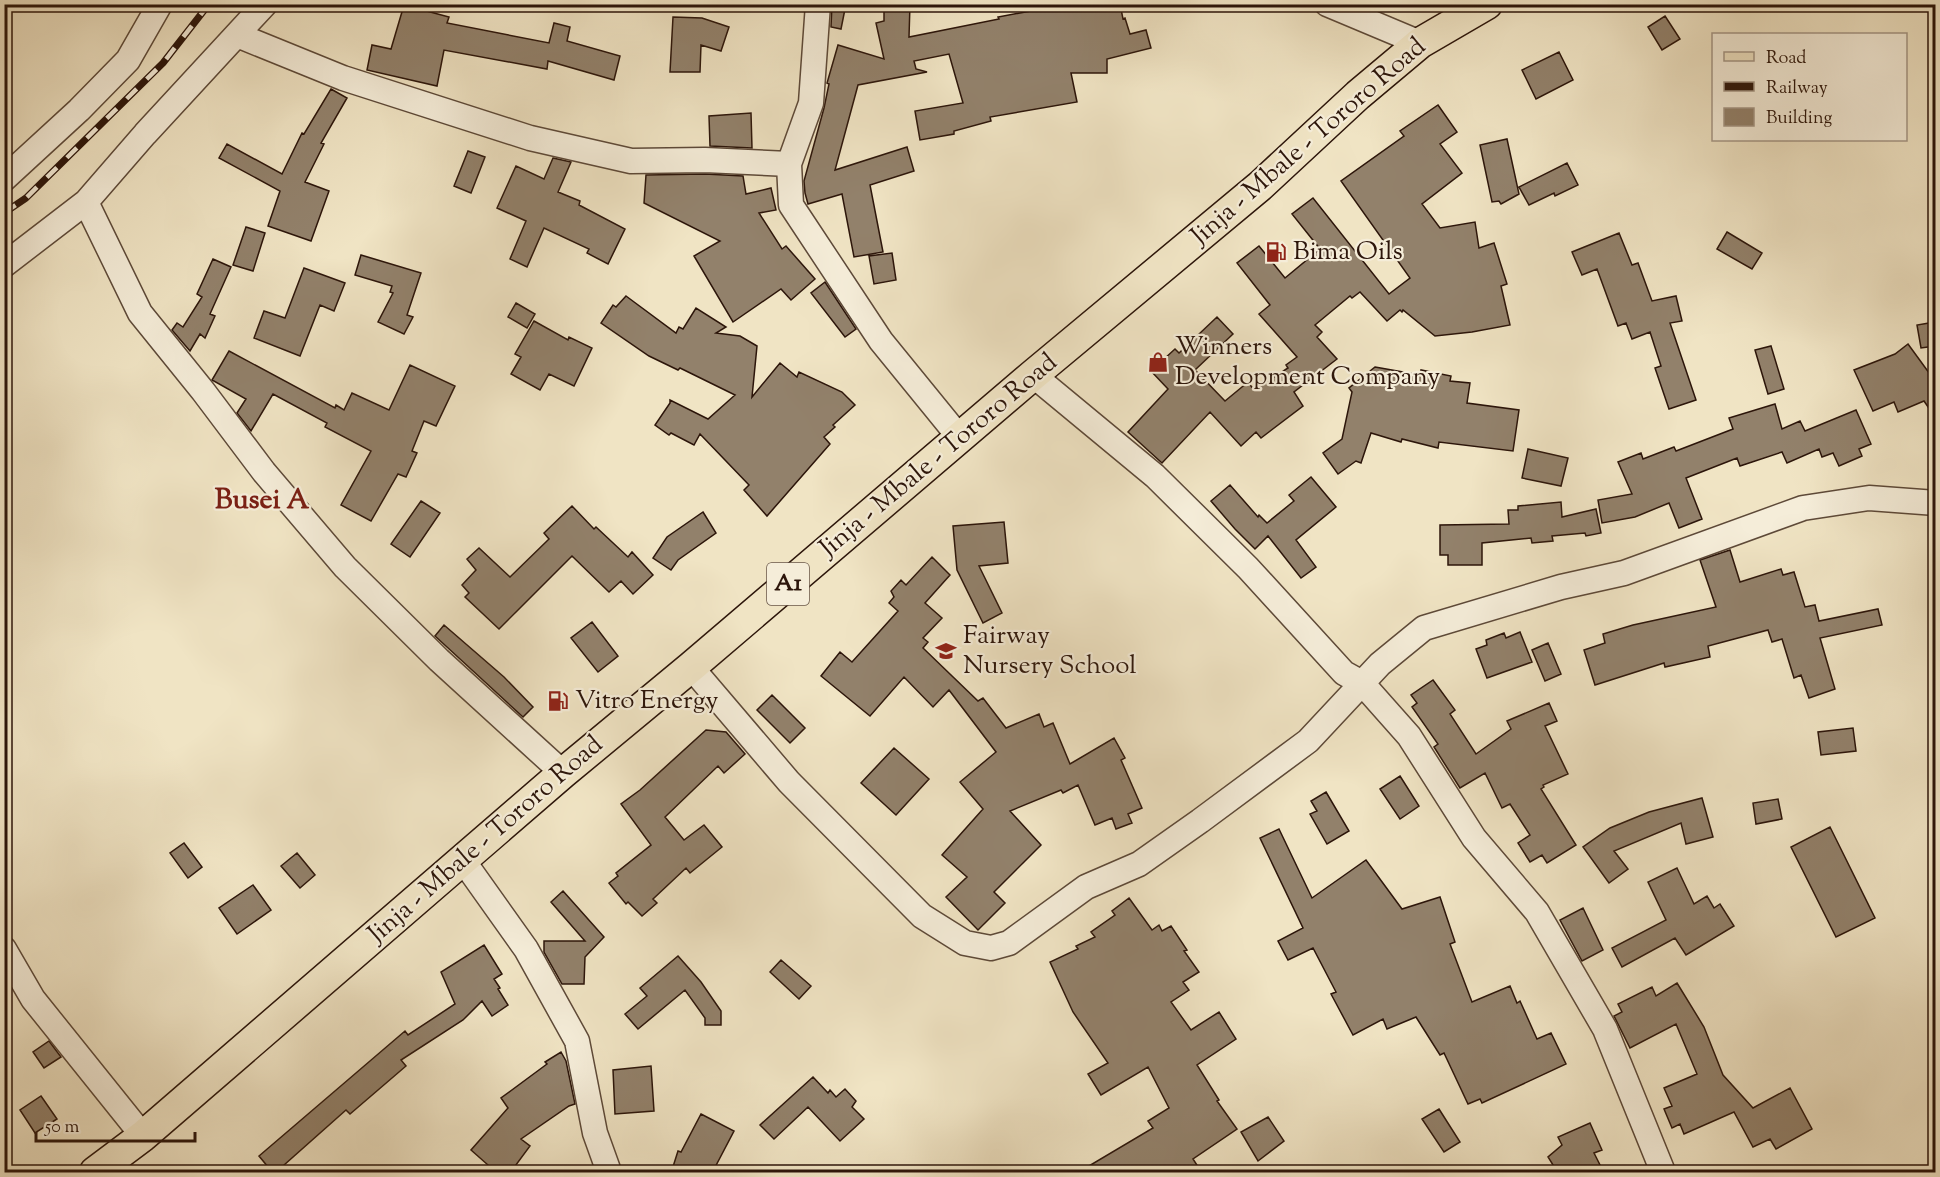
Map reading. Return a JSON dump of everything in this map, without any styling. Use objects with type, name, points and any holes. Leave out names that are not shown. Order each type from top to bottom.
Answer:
[{"type":"main road","name":"Jinja - Mbale - Tororo Road","points":[[95,1173],[143,1136],[563,773],[1260,186],[1358,95],[1420,44],[1487,4]]},
{"type":"street","points":[[4,179],[79,110],[128,60],[160,4]]},
{"type":"street","points":[[4,265],[86,202],[145,134],[265,4]]},
{"type":"street","points":[[818,4],[811,103],[789,164],[791,205],[881,341],[960,438]]},
{"type":"street","points":[[1327,4],[1420,44]]},
{"type":"street","points":[[237,35],[343,78],[530,138],[631,161],[705,160],[789,164]]},
{"type":"street","points":[[86,202],[140,313],[264,472],[345,567],[440,660],[563,773]]},
{"type":"street","points":[[1033,375],[1155,476],[1248,568],[1344,673],[1362,683],[1409,736],[1474,838],[1538,912],[1605,1029],[1663,1173]]},
{"type":"street","points":[[691,667],[789,782],[922,916],[965,943],[991,948],[1009,943],[1086,887],[1139,864],[1200,821],[1308,741],[1380,664],[1424,628],[1561,587],[1624,573],[1803,508],[1869,498],[1935,503]]},
{"type":"street","points":[[462,859],[526,949],[577,1041],[595,1133],[609,1173]]},
{"type":"street","points":[[4,949],[33,999],[143,1136]]},
{"type":"building","points":[[832,4],[846,4],[841,29],[831,27]]},
{"type":"building","points":[[884,4],[910,4],[909,37],[1069,4],[1120,4],[1123,19],[1125,18],[1130,34],[1146,30],[1151,48],[1107,59],[1107,73],[1071,73],[1077,102],[990,117],[991,121],[954,131],[954,134],[920,140],[915,111],[963,103],[949,54],[914,61],[916,69],[927,72],[858,85],[835,170],[907,147],[914,171],[870,185],[883,252],[854,257],[842,194],[808,204],[804,181],[838,45],[884,59],[876,23],[884,21]]},
{"type":"building","points":[[404,5],[449,17],[447,23],[549,43],[554,23],[570,27],[567,41],[620,56],[614,80],[548,61],[547,69],[444,50],[437,86],[367,70],[372,45],[391,49]]},
{"type":"building","points":[[1665,16],[1680,39],[1662,50],[1648,27]]},
{"type":"building","points":[[673,17],[702,18],[729,27],[721,51],[701,45],[700,72],[670,72]]},
{"type":"building","points":[[1559,52],[1573,80],[1536,99],[1522,70]]},
{"type":"building","points":[[331,89],[347,98],[321,143],[324,144],[305,182],[329,191],[311,241],[268,226],[280,191],[219,158],[227,144],[282,174],[302,133],[304,134]]},
{"type":"building","points":[[1438,105],[1457,132],[1440,144],[1462,173],[1422,204],[1440,228],[1475,222],[1479,248],[1494,243],[1507,284],[1501,286],[1510,325],[1435,336],[1403,310],[1387,321],[1360,292],[1352,298],[1350,296],[1315,325],[1322,332],[1317,337],[1337,359],[1294,392],[1303,406],[1261,438],[1256,432],[1241,446],[1210,412],[1162,463],[1128,432],[1168,389],[1151,371],[1175,349],[1179,353],[1217,317],[1233,334],[1195,370],[1225,401],[1248,382],[1254,390],[1288,368],[1286,365],[1297,357],[1259,314],[1270,305],[1237,263],[1259,246],[1285,278],[1320,249],[1292,214],[1313,198],[1389,294],[1410,278],[1341,181],[1404,136],[1400,131]]},
{"type":"building","points":[[751,113],[752,148],[710,146],[709,116]]},
{"type":"building","points":[[1507,139],[1519,194],[1501,204],[1499,201],[1492,202],[1480,145]]},
{"type":"building","points":[[468,151],[485,157],[471,193],[454,186]]},
{"type":"building","points":[[553,158],[571,162],[558,192],[580,201],[579,205],[625,229],[608,264],[587,253],[589,249],[544,228],[527,267],[510,259],[526,221],[497,208],[516,166],[544,179]]},
{"type":"building","points":[[1567,163],[1578,185],[1529,205],[1519,187]]},
{"type":"building","points":[[646,175],[743,176],[746,194],[771,188],[776,210],[759,213],[782,249],[786,246],[815,279],[791,300],[781,289],[733,322],[694,256],[720,241],[644,203]]},
{"type":"building","points":[[246,227],[265,233],[253,271],[233,265]]},
{"type":"building","points":[[1727,232],[1762,253],[1752,269],[1717,249]]},
{"type":"building","points":[[1619,233],[1632,265],[1638,263],[1652,301],[1676,296],[1682,321],[1670,323],[1696,400],[1669,409],[1655,368],[1661,366],[1650,332],[1632,339],[1626,323],[1618,326],[1597,269],[1582,275],[1572,252]]},
{"type":"building","points":[[892,253],[896,280],[874,284],[869,256]]},
{"type":"building","points":[[361,255],[421,273],[407,315],[413,317],[404,334],[378,322],[393,293],[390,292],[392,286],[355,275]]},
{"type":"building","points":[[213,259],[231,267],[210,314],[215,316],[205,338],[200,334],[190,351],[172,330],[177,323],[183,327],[202,297],[197,294]]},
{"type":"building","points":[[304,268],[345,283],[334,311],[320,305],[300,356],[254,338],[264,311],[285,318]]},
{"type":"building","points":[[825,282],[856,329],[845,337],[811,293]]},
{"type":"building","points":[[626,296],[676,333],[679,327],[683,329],[696,308],[726,327],[716,333],[740,336],[757,346],[752,397],[780,363],[797,377],[799,372],[842,392],[855,405],[833,425],[835,427],[824,437],[830,444],[767,516],[744,490],[749,485],[700,434],[694,445],[671,433],[669,435],[655,425],[670,400],[708,419],[735,395],[680,368],[678,370],[649,356],[601,323],[613,305],[616,307]]},
{"type":"building","points":[[516,303],[535,314],[527,328],[508,317]]},
{"type":"building","points":[[534,321],[568,340],[569,337],[592,348],[574,386],[549,374],[540,390],[511,374],[521,357],[515,354]]},
{"type":"building","points":[[1935,322],[1935,346],[1921,348],[1917,325]]},
{"type":"building","points":[[1908,344],[1935,381],[1935,417],[1924,401],[1898,412],[1894,402],[1873,411],[1854,370],[1895,354]]},
{"type":"building","points":[[1771,346],[1784,389],[1768,394],[1755,350]]},
{"type":"building","points":[[229,351],[335,408],[336,405],[344,410],[352,393],[389,410],[410,365],[455,386],[436,426],[424,421],[412,451],[417,453],[406,477],[398,474],[371,521],[341,505],[371,451],[325,427],[327,423],[273,394],[251,431],[237,413],[246,399],[212,380]]},
{"type":"building","points":[[1375,367],[1420,375],[1421,370],[1451,376],[1450,381],[1470,383],[1467,403],[1519,410],[1513,451],[1439,442],[1438,448],[1402,439],[1401,442],[1371,433],[1361,463],[1356,461],[1338,474],[1323,453],[1342,439],[1352,392],[1349,388]]},
{"type":"building","points":[[1775,404],[1782,429],[1800,421],[1805,431],[1856,410],[1871,444],[1859,449],[1862,456],[1839,466],[1833,453],[1822,457],[1819,449],[1787,463],[1782,452],[1740,466],[1737,458],[1686,478],[1702,519],[1679,528],[1669,503],[1635,517],[1602,523],[1598,500],[1632,494],[1618,462],[1641,453],[1643,459],[1674,447],[1676,451],[1733,429],[1729,418]]},
{"type":"building","points":[[1528,449],[1568,458],[1561,486],[1522,478]]},
{"type":"building","points":[[1311,477],[1336,507],[1296,540],[1316,567],[1301,578],[1268,536],[1255,549],[1211,501],[1230,485],[1258,517],[1259,515],[1267,523],[1294,501],[1289,495]]},
{"type":"building","points":[[421,501],[440,513],[410,557],[391,544]]},
{"type":"building","points":[[1561,502],[1562,517],[1596,509],[1601,533],[1586,536],[1585,533],[1552,536],[1553,541],[1532,543],[1531,538],[1482,543],[1482,565],[1448,565],[1448,555],[1440,555],[1440,525],[1509,524],[1508,510],[1518,510],[1518,506]]},
{"type":"building","points":[[572,506],[594,529],[596,527],[628,557],[632,552],[653,575],[633,594],[621,581],[609,592],[572,556],[499,629],[465,597],[469,593],[462,585],[476,570],[467,559],[479,548],[510,577],[549,539],[544,533]]},
{"type":"building","points":[[703,512],[716,533],[678,560],[671,570],[653,558],[667,537]]},
{"type":"building","points":[[1004,522],[1008,563],[979,566],[1002,613],[983,623],[957,570],[953,526]]},
{"type":"building","points":[[1730,550],[1740,582],[1781,569],[1783,575],[1794,572],[1805,607],[1815,605],[1819,621],[1878,609],[1882,625],[1820,638],[1835,689],[1809,698],[1801,675],[1794,678],[1782,639],[1772,642],[1768,630],[1708,646],[1710,657],[1665,667],[1664,663],[1595,685],[1584,650],[1605,643],[1603,634],[1716,607],[1700,560]]},
{"type":"building","points":[[932,557],[950,575],[925,603],[942,618],[923,638],[928,642],[923,648],[978,701],[983,698],[1006,728],[1039,714],[1044,727],[1053,723],[1070,764],[1114,738],[1125,758],[1121,760],[1142,808],[1128,814],[1132,823],[1116,829],[1112,818],[1095,825],[1078,785],[1063,793],[1061,790],[1010,811],[1041,845],[994,892],[1005,903],[978,930],[946,897],[967,877],[942,855],[983,809],[960,782],[996,752],[949,690],[933,707],[904,677],[870,716],[821,676],[840,652],[852,662],[898,611],[889,603],[894,597],[891,591],[901,580],[906,585]]},
{"type":"building","points":[[592,622],[618,656],[598,672],[571,638]]},
{"type":"building","points":[[444,625],[504,677],[533,707],[523,717],[435,636]]},
{"type":"building","points":[[1520,632],[1532,662],[1487,678],[1476,649],[1487,645],[1486,640],[1504,633],[1506,638]]},
{"type":"building","points":[[1548,643],[1561,674],[1545,681],[1532,650]]},
{"type":"building","points":[[1433,680],[1455,710],[1450,714],[1476,754],[1511,729],[1507,721],[1549,703],[1557,721],[1545,726],[1568,774],[1543,785],[1541,789],[1576,845],[1547,863],[1542,855],[1530,862],[1518,843],[1530,835],[1510,804],[1502,808],[1485,773],[1460,788],[1434,747],[1438,744],[1412,707],[1417,703],[1411,695]]},
{"type":"building","points":[[772,695],[805,728],[790,743],[757,710]]},
{"type":"building","points":[[1853,728],[1856,751],[1821,755],[1818,732]]},
{"type":"building","points":[[706,730],[726,732],[745,754],[724,773],[718,766],[665,817],[684,840],[704,825],[722,847],[690,873],[686,868],[653,899],[657,903],[642,916],[628,902],[626,904],[609,883],[618,876],[616,873],[651,845],[621,804],[640,790]]},
{"type":"building","points":[[894,748],[929,779],[896,815],[861,783]]},
{"type":"building","points":[[1400,776],[1419,806],[1400,819],[1380,789]]},
{"type":"building","points":[[1326,792],[1349,831],[1327,844],[1310,814],[1317,811],[1311,801]]},
{"type":"building","points":[[1702,798],[1713,837],[1686,844],[1681,823],[1614,851],[1628,869],[1609,883],[1583,847],[1610,828],[1649,812]]},
{"type":"building","points":[[1778,799],[1782,819],[1756,824],[1753,803]]},
{"type":"building","points":[[1830,827],[1875,918],[1836,937],[1791,847]]},
{"type":"building","points":[[1279,829],[1312,898],[1366,860],[1402,909],[1440,897],[1455,942],[1450,944],[1472,1002],[1510,986],[1517,1003],[1520,1001],[1537,1039],[1551,1033],[1566,1064],[1482,1103],[1480,1099],[1468,1104],[1444,1053],[1440,1055],[1416,1017],[1387,1029],[1383,1019],[1353,1035],[1331,994],[1336,992],[1313,948],[1288,960],[1278,941],[1303,928],[1260,838]]},
{"type":"building","points":[[184,843],[202,867],[188,878],[170,853]]},
{"type":"building","points":[[297,853],[315,875],[300,888],[281,866]]},
{"type":"building","points":[[1677,868],[1694,904],[1707,896],[1714,908],[1720,904],[1734,926],[1686,955],[1675,938],[1622,967],[1612,948],[1666,920],[1648,882]]},
{"type":"building","points":[[253,885],[271,910],[237,934],[219,908]]},
{"type":"building","points":[[563,891],[604,937],[585,957],[584,984],[562,984],[544,952],[544,941],[585,941],[551,902]]},
{"type":"building","points":[[1129,898],[1152,930],[1159,925],[1162,931],[1171,926],[1187,950],[1184,951],[1199,972],[1183,982],[1189,990],[1171,1002],[1191,1030],[1219,1012],[1236,1039],[1197,1065],[1219,1100],[1217,1101],[1237,1129],[1193,1159],[1202,1173],[1077,1173],[1153,1128],[1148,1121],[1169,1108],[1148,1067],[1101,1095],[1088,1074],[1108,1063],[1073,1012],[1050,962],[1078,949],[1076,946],[1095,937],[1091,932],[1115,915],[1112,911]]},
{"type":"building","points":[[1583,908],[1603,950],[1582,961],[1560,920]]},
{"type":"building","points":[[484,945],[502,974],[494,979],[508,1005],[492,1016],[482,1001],[463,1020],[401,1060],[406,1066],[350,1114],[346,1110],[273,1173],[259,1156],[405,1031],[408,1035],[455,1004],[441,972]]},
{"type":"building","points":[[678,956],[701,982],[721,1011],[721,1025],[705,1025],[705,1018],[685,990],[638,1029],[625,1014],[647,996],[640,988]]},
{"type":"building","points":[[781,960],[811,986],[799,999],[770,972]]},
{"type":"building","points":[[1677,983],[1704,1027],[1723,1075],[1753,1108],[1790,1088],[1812,1129],[1776,1149],[1770,1139],[1753,1147],[1734,1112],[1684,1134],[1680,1124],[1672,1128],[1664,1109],[1672,1106],[1664,1088],[1697,1074],[1676,1024],[1630,1048],[1614,1016],[1622,1012],[1618,1004],[1652,987],[1656,996]]},
{"type":"building","points":[[49,1041],[61,1057],[44,1068],[33,1052]]},
{"type":"building","points":[[561,1052],[566,1061],[575,1104],[521,1139],[530,1146],[510,1173],[482,1173],[488,1165],[471,1150],[508,1108],[501,1098]]},
{"type":"building","points":[[651,1066],[654,1111],[615,1114],[613,1070]]},
{"type":"building","points":[[813,1077],[828,1093],[830,1090],[836,1097],[845,1089],[856,1101],[852,1107],[864,1119],[840,1141],[808,1107],[774,1139],[760,1125]]},
{"type":"building","points":[[41,1096],[57,1119],[35,1133],[20,1110]]},
{"type":"building","points":[[1439,1109],[1460,1142],[1444,1152],[1422,1119]]},
{"type":"building","points":[[701,1114],[734,1131],[712,1173],[671,1173],[678,1151],[681,1152]]},
{"type":"building","points":[[1268,1117],[1284,1141],[1258,1161],[1241,1132]]},
{"type":"building","points":[[1590,1123],[1602,1150],[1594,1153],[1600,1165],[1584,1173],[1558,1173],[1548,1157],[1562,1145],[1558,1137]]},
{"type":"railway","points":[[4,213],[26,198],[163,63],[209,4]]},
{"type":"place","name":"Bima Oils","points":[[1276,252]]},
{"type":"place","name":"Winners Development Company","points":[[1158,362]]},
{"type":"place","name":"Fairway Nursery School","points":[[946,651]]},
{"type":"place","name":"Vitro Energy","points":[[558,701]]},
{"type":"district","name":"Busei A","points":[[262,501]]}]
